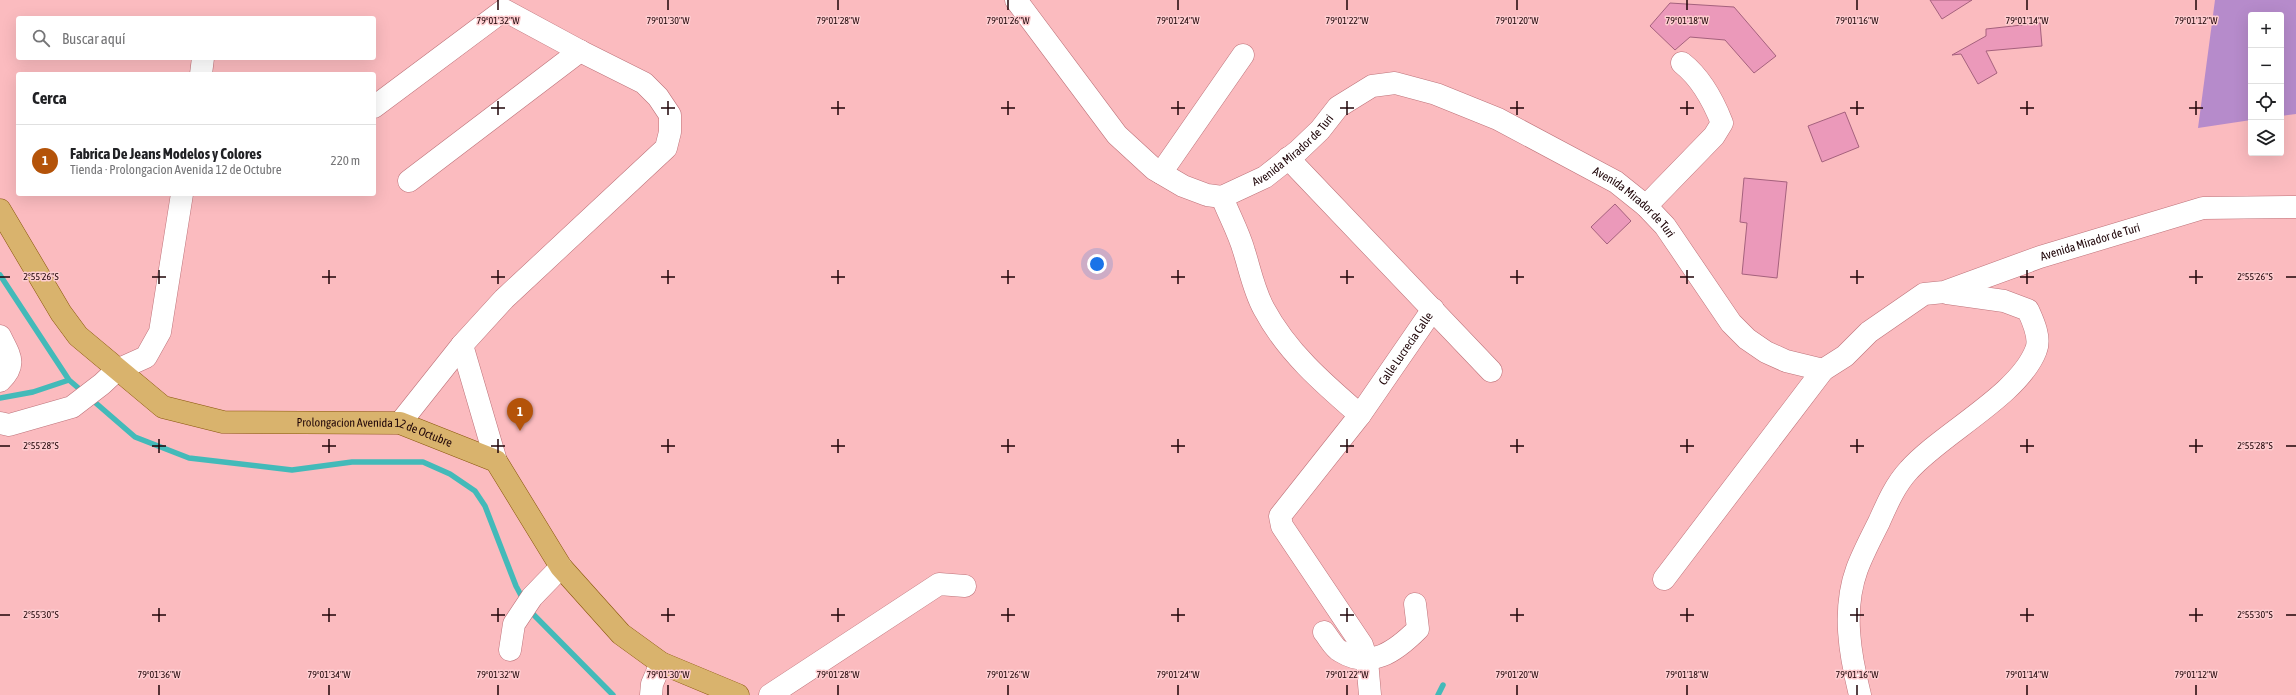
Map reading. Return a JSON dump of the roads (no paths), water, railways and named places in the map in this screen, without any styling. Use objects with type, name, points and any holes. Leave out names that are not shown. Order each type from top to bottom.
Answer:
[{"type":"main road","name":"Prolongacion Avenida 12 de Octubre","points":[[0,210],[65,319],[110,377],[163,407],[223,422],[400,423],[496,461]]},
{"type":"main road","points":[[496,461],[561,567],[621,634],[661,663],[738,695]]},
{"type":"street","points":[[1027,4],[1038,30],[1117,135],[1136,154],[1161,173],[1201,193],[1222,197],[1244,250],[1250,273],[1263,308],[1280,336],[1309,370],[1360,415]]},
{"type":"street","points":[[376,105],[498,5],[580,51],[644,83],[658,97],[670,115],[670,132],[666,148],[504,299],[462,345],[400,423]]},
{"type":"street","points":[[409,180],[580,51]]},
{"type":"street","points":[[1161,173],[1243,55]]},
{"type":"street","points":[[201,72],[204,60]]},
{"type":"street","points":[[1646,206],[1714,136],[1722,123],[1716,106],[1695,74],[1682,63]]},
{"type":"street","name":"Avenida Mirador de Turi","points":[[1222,197],[1265,177],[1320,130],[1338,107],[1372,86],[1395,83],[1436,94],[1498,119],[1616,182],[1646,206],[1665,226],[1731,323],[1747,339],[1766,352],[1786,360],[1823,370],[1845,356],[1869,332],[1924,294],[1944,292],[2040,258],[2203,208],[2296,208]]},
{"type":"street","name":"Calle Lucrecia Calle","points":[[1288,158],[1433,309],[1360,415],[1280,516],[1282,526],[1362,645],[1367,660]]},
{"type":"street","points":[[0,424],[9,425],[72,407],[110,377],[146,358],[160,332],[182,196]]},
{"type":"street","points":[[1860,695],[1849,631],[1850,605],[1857,571],[1894,491],[1915,465],[2018,378],[2037,350],[2036,327],[2028,310],[2004,301],[1944,292]]},
{"type":"street","points":[[1433,309],[1491,371]]},
{"type":"street","points":[[0,336],[12,363],[9,373],[0,381]]},
{"type":"street","points":[[462,345],[496,461]]},
{"type":"street","points":[[1664,579],[1823,370]]},
{"type":"street","points":[[510,650],[514,624],[532,597],[561,567]]},
{"type":"street","points":[[770,695],[939,584],[965,586]]},
{"type":"street","points":[[1324,632],[1339,651],[1367,660],[1387,654],[1400,647],[1418,629],[1415,604]]},
{"type":"street","points":[[1367,660],[1370,695]]},
{"type":"street","points":[[651,695],[652,684],[661,663]]},
{"type":"waterway","points":[[0,275],[69,380],[83,392]]},
{"type":"waterway","points":[[0,398],[33,392],[69,380]]},
{"type":"waterway","points":[[90,398],[135,437],[189,458],[292,470],[352,462],[423,462],[450,474],[475,491],[485,506],[516,586],[524,601]]},
{"type":"waterway","points":[[529,610],[613,695]]},
{"type":"waterway","points":[[1438,695],[1443,685]]},
{"type":"place","name":"Fabrica De Jeans Modelos y Colores","points":[[520,431]]}]
